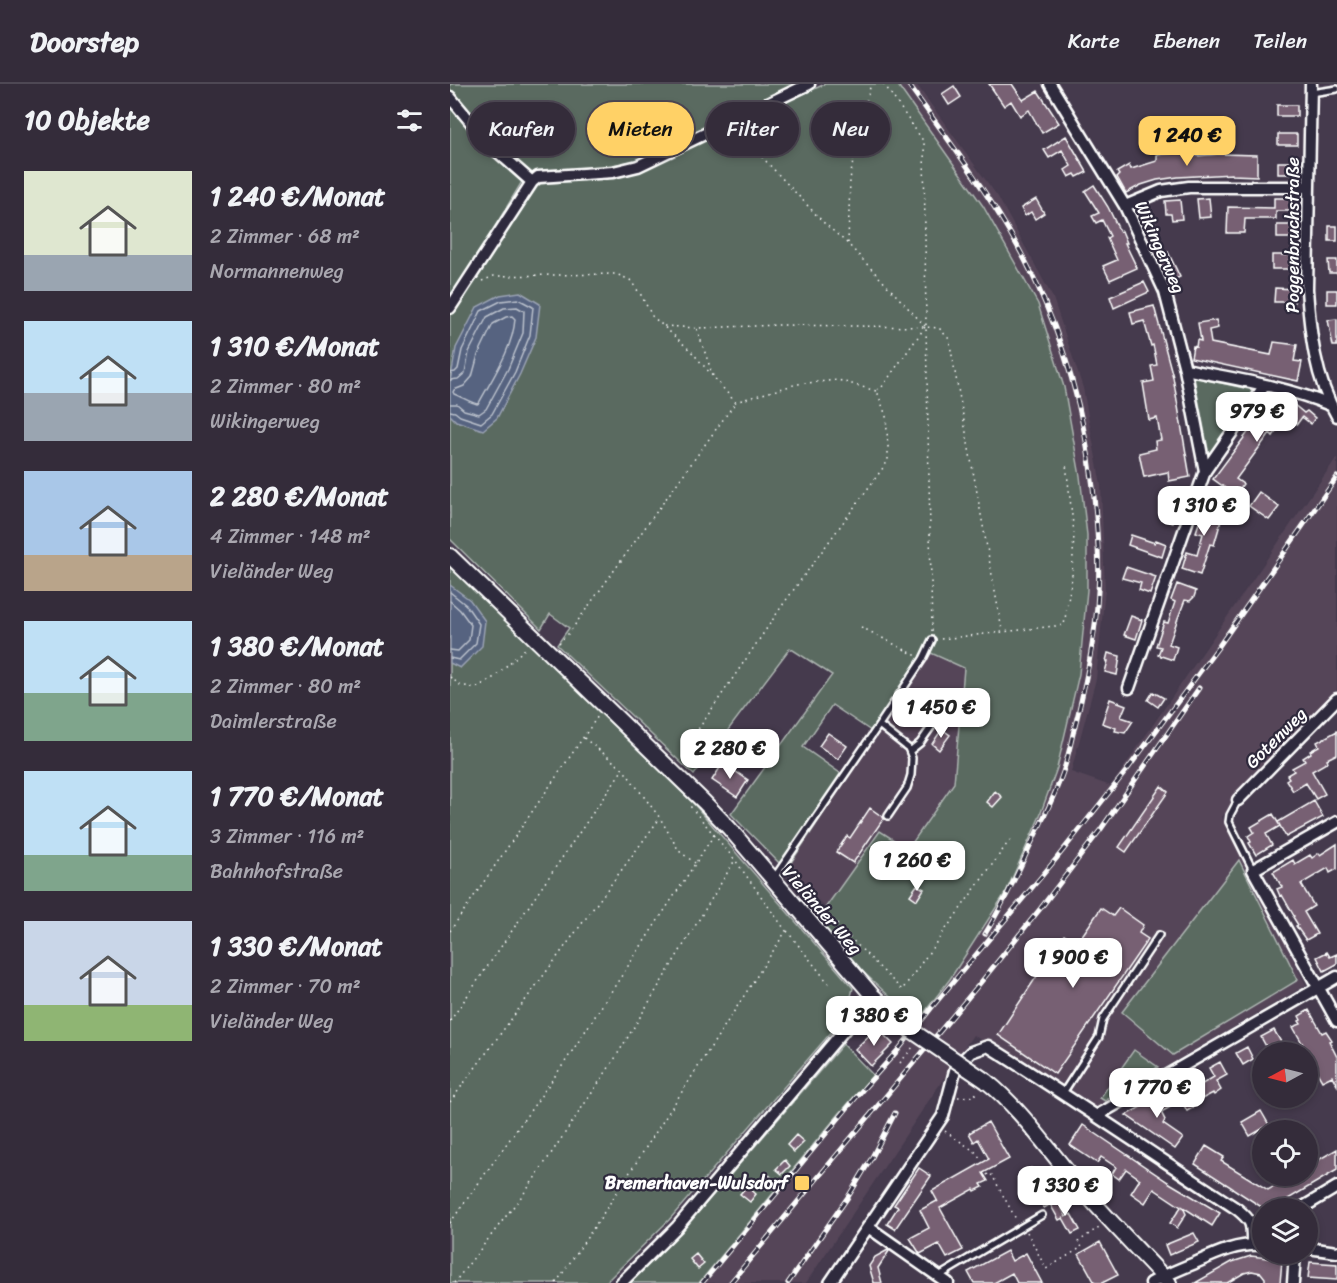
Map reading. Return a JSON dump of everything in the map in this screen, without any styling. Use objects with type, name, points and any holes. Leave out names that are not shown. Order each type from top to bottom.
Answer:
[{"type":"street","points":[[771,102],[808,84]]},
{"type":"street","name":"Wikingerweg","points":[[1050,84],[1125,207],[1165,292],[1185,369],[1205,471]]},
{"type":"street","name":"Poggenbruchstraße","points":[[1311,88],[1307,289],[1309,319],[1316,363],[1330,405],[1337,416]]},
{"type":"street","points":[[450,97],[490,145],[532,182]]},
{"type":"street","points":[[450,308],[532,182],[538,177],[613,172],[638,166],[706,134]]},
{"type":"street","points":[[1125,207],[1161,191],[1189,187],[1309,187]]},
{"type":"street","points":[[1185,369],[1265,385],[1330,405]]},
{"type":"street","points":[[1130,688],[1205,471],[1265,385]]},
{"type":"street","name":"Vieländer Weg","points":[[450,556],[723,822],[873,996],[908,1028],[999,1092],[1161,1281]]},
{"type":"street","name":"Gotenweg","points":[[1238,800],[1337,699]]},
{"type":"street","points":[[1337,822],[1253,870],[1337,1021]]},
{"type":"street","points":[[1096,1116],[1337,977]]},
{"type":"street","points":[[621,1283],[677,1227],[873,996]]},
{"type":"street","points":[[830,1283],[943,1116],[957,1067],[971,1052],[988,1046],[1237,1209],[1250,1219],[1252,1232]]},
{"type":"street","points":[[1318,1198],[1337,1187]]},
{"type":"street","points":[[868,1227],[944,1280]]},
{"type":"street","points":[[1161,1281],[1232,1248],[1252,1245]]},
{"type":"street","points":[[1318,1249],[1337,1252]]},
{"type":"street","points":[[1293,1283],[1294,1264]]},
{"type":"lane","points":[[1311,88],[1337,89]]},
{"type":"lane","points":[[772,881],[923,659],[932,640]]},
{"type":"lane","points":[[910,751],[920,743],[939,716]]},
{"type":"lane","points":[[879,725],[910,751],[912,758],[908,788],[888,816]]},
{"type":"lane","points":[[1238,800],[1229,822],[1253,870]]},
{"type":"lane","points":[[1063,1093],[1099,1037],[1103,1019],[1159,935]]},
{"type":"lane","points":[[944,1280],[1042,1215]]},
{"type":"path","points":[[848,244],[850,180],[858,130],[871,84]]},
{"type":"path","points":[[884,84],[924,142],[932,640],[1064,625],[1072,577],[1074,533],[1066,464]]},
{"type":"path","points":[[761,156],[926,327]]},
{"type":"path","points":[[465,288],[494,276],[616,274],[630,280],[652,316],[691,351],[735,402]]},
{"type":"path","points":[[664,326],[697,328],[781,325],[939,328],[949,339],[1003,631]]},
{"type":"path","points":[[549,652],[569,633],[735,402],[797,384],[838,380],[876,391],[882,387],[926,327]]},
{"type":"path","points":[[697,328],[713,377]]},
{"type":"path","points":[[695,734],[784,603],[888,461],[886,416],[876,391]]},
{"type":"path","points":[[861,627],[923,659]]},
{"type":"path","points":[[450,677],[460,685],[476,688],[493,678],[536,639]]},
{"type":"path","points":[[450,931],[605,705]]},
{"type":"path","points":[[584,737],[623,769],[660,818],[680,851],[696,864]]},
{"type":"path","points":[[450,1021],[623,769]]},
{"type":"path","points":[[694,792],[690,807],[735,860],[786,931],[830,985]]},
{"type":"path","points":[[450,1102],[660,818]]},
{"type":"path","points":[[450,1223],[565,1062],[723,822]]},
{"type":"path","points":[[781,868],[902,990],[1012,837]]},
{"type":"path","points":[[453,1283],[528,1188],[614,1060],[735,860]]},
{"type":"path","points":[[556,1283],[786,931]]},
{"type":"path","points":[[900,1063],[914,1047]]},
{"type":"path","points":[[948,1097],[974,1096],[986,1081]]},
{"type":"path","points":[[936,1126],[977,1152],[981,1160]]},
{"type":"path","points":[[987,1174],[989,1177],[992,1175],[1046,1269],[1082,1247],[1078,1242],[1098,1228]]},
{"type":"shaded area","points":[[897,84],[916,84],[998,197],[1053,298],[1083,388],[1101,485],[1105,590],[1096,679],[1071,772],[1111,786],[1337,457],[1337,691],[1291,737],[1222,817],[1306,985],[1093,1109],[973,1035],[806,1283],[699,1283],[913,1028],[950,979],[1006,892],[1039,818],[1057,768],[1079,674],[1087,590],[1087,535],[1080,476],[1064,387],[1038,304],[983,206]]},
{"type":"shaded area","points":[[931,653],[964,668],[955,783],[908,849],[880,832],[826,908],[786,870]]},
{"type":"green space","points":[[450,84],[798,84],[760,102],[706,102],[706,128],[694,133],[694,102],[587,102],[587,156],[646,156],[638,160],[587,170],[526,175],[452,298],[450,296]]},
{"type":"green space","points":[[825,84],[897,84],[983,206],[1038,304],[1064,387],[1080,476],[1087,535],[1087,590],[1079,674],[1057,768],[1039,818],[1006,892],[950,979],[917,1022],[860,969],[819,922],[826,907],[880,831],[908,849],[954,783],[964,668],[931,653],[877,735],[832,705],[803,747],[847,778],[786,870],[731,814],[832,675],[790,648],[694,775],[557,645],[569,628],[550,614],[541,629],[450,539],[450,314],[539,184],[611,178],[667,156],[694,156],[694,144],[706,138],[706,156],[799,156],[799,102],[786,102]]},
{"type":"green space","points":[[1194,377],[1253,390],[1209,455]]},
{"type":"green space","points":[[450,566],[693,803],[853,988],[847,1014],[669,1220],[605,1283],[450,1283]]},
{"type":"green space","points":[[1239,860],[1298,980],[1173,1055],[1122,1012]]},
{"type":"green space","points":[[843,1044],[873,1075],[699,1283],[630,1283],[688,1224]]},
{"type":"green space","points":[[1134,1050],[1158,1067],[1105,1101],[1100,1098]]},
{"type":"water","points":[[520,292],[540,304],[536,337],[520,374],[497,418],[483,430],[456,421],[450,415],[450,382],[456,348],[477,307],[500,295]]},
{"type":"water","points":[[450,585],[470,600],[485,621],[482,646],[460,668],[450,663]]},
{"type":"building","points":[[989,84],[1012,84],[1023,100],[1038,91],[1059,123],[1042,133],[1029,110],[1020,116],[1011,101],[1004,106]]},
{"type":"building","points":[[954,86],[961,97],[949,105],[942,94]]},
{"type":"building","points":[[1277,105],[1297,105],[1297,116],[1277,116]]},
{"type":"building","points":[[1278,134],[1297,134],[1297,145],[1278,145]]},
{"type":"building","points":[[1066,136],[1087,172],[1077,177],[1075,174],[1069,177],[1065,170],[1071,166],[1062,150],[1049,158],[1044,150]]},
{"type":"building","points":[[1196,145],[1197,156],[1257,155],[1257,176],[1232,174],[1178,177],[1157,180],[1126,193],[1117,177],[1119,175],[1117,172],[1129,165],[1131,169],[1157,161],[1157,155],[1175,153],[1174,148]]},
{"type":"building","points":[[1278,162],[1296,162],[1295,174],[1278,174]]},
{"type":"building","points":[[1094,185],[1120,232],[1122,231],[1137,268],[1110,280],[1103,266],[1117,260],[1107,238],[1110,236],[1102,220],[1096,223],[1092,216],[1099,213],[1085,191]]},
{"type":"building","points":[[1209,198],[1211,217],[1199,218],[1197,199]]},
{"type":"building","points":[[1274,198],[1295,198],[1295,211],[1276,211],[1276,219],[1245,219],[1244,233],[1227,233],[1228,207],[1274,208]]},
{"type":"building","points":[[1036,199],[1044,213],[1035,219],[1031,212],[1025,216],[1021,208]]},
{"type":"building","points":[[1180,200],[1182,219],[1172,220],[1171,214],[1166,214],[1165,201]]},
{"type":"building","points":[[1148,209],[1156,226],[1148,230],[1145,223],[1142,225],[1137,214]]},
{"type":"building","points":[[1277,225],[1294,225],[1294,238],[1277,238]]},
{"type":"building","points":[[1329,226],[1337,226],[1337,241],[1329,241]]},
{"type":"building","points":[[1168,252],[1180,277],[1169,282],[1160,264],[1163,262],[1160,256]]},
{"type":"building","points":[[1272,255],[1294,255],[1294,269],[1272,269]]},
{"type":"building","points":[[1328,260],[1337,260],[1337,273],[1329,273]]},
{"type":"building","points":[[1144,282],[1149,292],[1114,308],[1110,297]]},
{"type":"building","points":[[1275,288],[1294,289],[1294,302],[1274,302]]},
{"type":"building","points":[[1327,290],[1337,290],[1337,304],[1327,304]]},
{"type":"building","points":[[1154,306],[1173,377],[1190,477],[1169,481],[1168,472],[1144,477],[1139,453],[1156,449],[1155,441],[1161,440],[1157,418],[1149,420],[1143,383],[1154,381],[1151,366],[1157,365],[1153,345],[1151,346],[1144,321],[1133,324],[1130,312]]},
{"type":"building","points":[[1337,319],[1337,346],[1333,346],[1328,320]]},
{"type":"building","points":[[1216,320],[1218,328],[1209,330],[1211,343],[1271,355],[1274,342],[1297,345],[1294,361],[1302,362],[1298,381],[1191,358],[1193,346],[1196,347],[1197,340],[1201,341],[1198,323]]},
{"type":"building","points":[[1283,399],[1304,413],[1307,411],[1315,418],[1311,424],[1302,417],[1297,424],[1295,422],[1294,424],[1286,418],[1273,436],[1270,433],[1236,479],[1243,484],[1235,495],[1213,479],[1263,410],[1271,415]]},
{"type":"building","points":[[1259,492],[1279,507],[1269,520],[1249,506]]},
{"type":"building","points":[[1206,494],[1217,498],[1210,518],[1221,521],[1214,545],[1210,544],[1200,575],[1182,569],[1187,552],[1197,555],[1203,534],[1196,532]]},
{"type":"building","points":[[1168,500],[1179,504],[1173,523],[1161,519]]},
{"type":"building","points":[[1131,535],[1166,544],[1162,557],[1128,545]]},
{"type":"building","points":[[1126,567],[1156,577],[1150,594],[1139,590],[1141,583],[1122,578]]},
{"type":"building","points":[[1177,584],[1196,591],[1190,601],[1185,600],[1169,644],[1177,647],[1173,660],[1158,655],[1161,647],[1156,646],[1164,622],[1168,623],[1175,602],[1171,600]]},
{"type":"building","points":[[1131,616],[1142,620],[1136,639],[1124,635]]},
{"type":"building","points":[[1108,653],[1120,656],[1117,675],[1105,672]]},
{"type":"building","points":[[1153,692],[1164,698],[1158,707],[1148,700]]},
{"type":"building","points":[[1110,699],[1126,705],[1121,717],[1133,721],[1125,733],[1115,731],[1116,728],[1102,723]]},
{"type":"building","points":[[942,729],[950,735],[939,750],[932,744]]},
{"type":"building","points":[[1337,731],[1337,754],[1312,771],[1325,794],[1316,799],[1306,783],[1293,791],[1286,780],[1289,778],[1287,775],[1294,771],[1292,768],[1305,761],[1303,758],[1319,746],[1317,742]]},
{"type":"building","points":[[828,733],[847,746],[838,759],[819,746]]},
{"type":"building","points":[[723,763],[748,780],[737,797],[712,780]]},
{"type":"building","points":[[1161,786],[1168,792],[1126,852],[1119,847]]},
{"type":"building","points":[[995,791],[1002,797],[993,807],[987,802]]},
{"type":"building","points":[[1314,801],[1323,817],[1286,837],[1278,822]]},
{"type":"building","points":[[870,808],[884,818],[853,863],[836,852],[847,836],[850,838]]},
{"type":"building","points":[[1273,814],[1280,826],[1266,834],[1272,845],[1256,855],[1249,843],[1251,842],[1248,836],[1254,832],[1251,827]]},
{"type":"building","points":[[1337,844],[1337,869],[1330,873],[1328,868],[1301,884],[1314,906],[1304,912],[1317,934],[1306,940],[1296,926],[1298,925],[1294,916],[1282,895],[1280,896],[1277,889],[1282,887],[1273,872],[1293,860],[1295,864],[1310,855],[1312,858],[1319,853],[1320,855]]},
{"type":"building","points":[[917,885],[924,889],[917,900],[910,895]]},
{"type":"building","points":[[1101,908],[1113,916],[1119,908],[1143,925],[1139,933],[1148,939],[1055,1074],[998,1035],[1064,935],[1077,943]]},
{"type":"building","points":[[1327,952],[1330,957],[1337,954],[1337,964],[1324,971],[1317,957]]},
{"type":"building","points":[[1309,1010],[1322,1033],[1326,1031],[1332,1040],[1329,1041],[1337,1057],[1337,1085],[1332,1076],[1322,1081],[1318,1074],[1318,1042],[1302,1042],[1293,1027],[1301,1024],[1299,1016]]},
{"type":"building","points":[[877,1028],[893,1044],[871,1066],[855,1049]]},
{"type":"building","points":[[1274,1030],[1281,1042],[1264,1042],[1261,1037]]},
{"type":"building","points":[[1247,1047],[1252,1060],[1243,1065],[1236,1053]]},
{"type":"building","points":[[1220,1062],[1227,1075],[1216,1081],[1221,1090],[1194,1103],[1196,1106],[1187,1111],[1179,1096],[1187,1091],[1183,1083],[1194,1077],[1199,1086],[1214,1077],[1209,1068]]},
{"type":"building","points":[[1168,1092],[1176,1104],[1161,1112],[1165,1120],[1163,1124],[1183,1138],[1175,1149],[1126,1115]]},
{"type":"building","points":[[1261,1111],[1266,1120],[1252,1120],[1252,1135],[1250,1136],[1242,1122]]},
{"type":"building","points":[[988,1122],[1009,1159],[983,1173],[988,1181],[981,1184],[983,1187],[975,1191],[974,1189],[940,1208],[963,1250],[947,1258],[939,1244],[920,1254],[910,1238],[929,1228],[920,1210],[938,1202],[932,1191],[989,1159],[978,1139],[974,1142],[969,1133]]},
{"type":"building","points":[[1083,1125],[1168,1182],[1220,1213],[1212,1226],[1183,1207],[1186,1214],[1177,1228],[1170,1223],[1181,1207],[1154,1189],[1145,1203],[1131,1193],[1140,1179],[1126,1169],[1119,1179],[1112,1174],[1116,1167],[1101,1157],[1097,1163],[1070,1145]]},
{"type":"building","points":[[796,1135],[804,1142],[794,1152],[787,1145]]},
{"type":"building","points":[[1206,1146],[1224,1157],[1221,1161],[1252,1180],[1252,1186],[1262,1186],[1268,1190],[1275,1186],[1310,1186],[1290,1198],[1252,1198],[1252,1201],[1195,1164]]},
{"type":"building","points":[[1337,1149],[1337,1170],[1318,1181],[1318,1160]]},
{"type":"building","points":[[785,1160],[790,1166],[782,1174],[776,1169]]},
{"type":"building","points":[[919,1168],[931,1176],[895,1229],[887,1224],[898,1207],[894,1205]]},
{"type":"building","points":[[1031,1168],[1051,1204],[1044,1208],[1024,1172]]},
{"type":"building","points":[[768,1174],[774,1180],[766,1189],[760,1184]]},
{"type":"building","points":[[747,1186],[756,1194],[750,1202],[740,1194]]},
{"type":"building","points":[[1057,1200],[1065,1217],[1071,1214],[1080,1230],[1072,1234],[1063,1218],[1059,1220],[1050,1204]]},
{"type":"building","points":[[1194,1233],[1199,1242],[1169,1255],[1165,1245]]},
{"type":"building","points":[[1100,1242],[1118,1275],[1102,1283],[1095,1283],[1079,1254]]},
{"type":"building","points":[[888,1250],[878,1268],[882,1283],[874,1283],[869,1266],[875,1257]]},
{"type":"building","points":[[1007,1251],[1012,1261],[1026,1253],[1042,1283],[1017,1283],[1012,1273],[994,1283],[974,1283],[968,1272]]},
{"type":"building","points":[[696,1254],[704,1264],[698,1269],[690,1259]]},
{"type":"building","points":[[1251,1256],[1252,1264],[1282,1264],[1280,1283],[1265,1283],[1265,1278],[1261,1273],[1252,1271],[1227,1283],[1195,1283],[1232,1262]]},
{"type":"building","points":[[1310,1264],[1337,1264],[1337,1280],[1308,1278]]},
{"type":"railway","points":[[908,84],[983,189],[1032,273],[1055,329],[1072,381],[1090,462],[1096,517],[1099,573],[1097,607],[1088,671],[1067,759],[1047,810],[985,934]]},
{"type":"railway","points":[[702,1283],[899,1049],[1127,770],[1219,646],[1337,477]]},
{"type":"railway","points":[[730,1283],[1040,909],[1101,829],[1199,688]]},
{"type":"railway","points":[[788,1283],[848,1197],[895,1113]]},
{"type":"place","name":"Bremerhaven-Wulsdorf","points":[[802,1183]]}]
